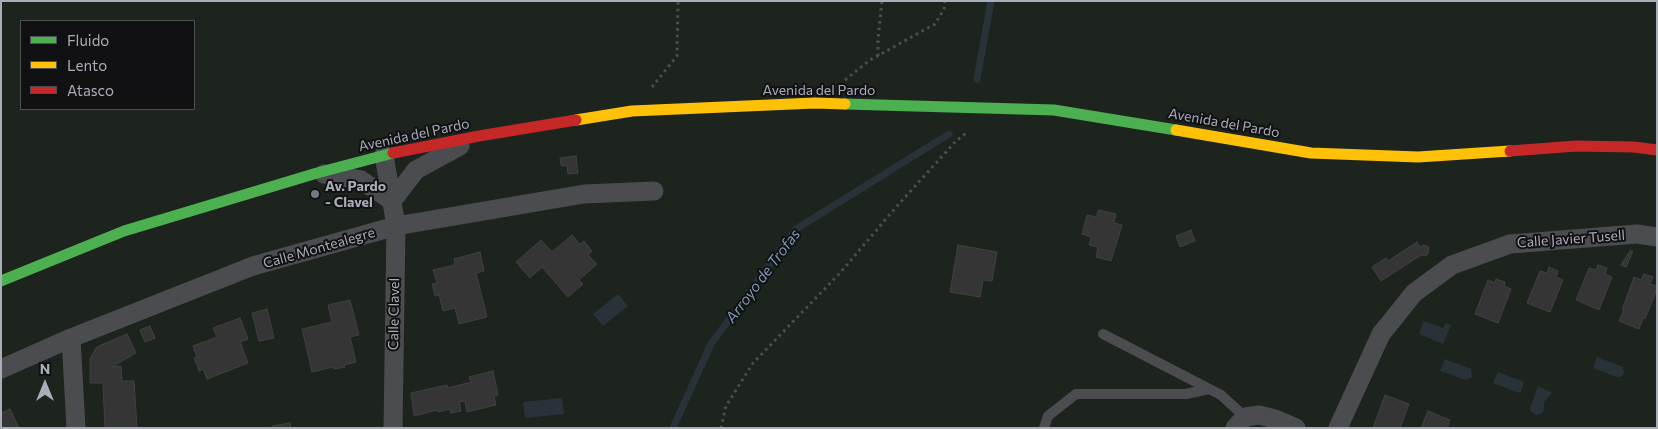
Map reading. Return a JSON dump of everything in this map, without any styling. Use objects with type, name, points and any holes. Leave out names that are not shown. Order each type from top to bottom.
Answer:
[{"type":"street","name":"Avenida del Pardo","points":[[1,281],[124,231],[317,173],[384,155],[479,136],[632,111],[815,103],[1054,110],[1311,154],[1418,157],[1576,146],[1634,147],[1657,150]]},
{"type":"street","points":[[317,173],[361,180],[392,201],[416,170],[479,136]]},
{"type":"street","name":"Calle Clavel","points":[[384,155],[396,226],[392,428]]},
{"type":"street","name":"Calle Montealegre","points":[[1,369],[71,338],[253,266],[396,226],[584,194],[654,191]]},
{"type":"street","name":"Calle Javier Tusell","points":[[1338,428],[1381,334],[1414,293],[1452,265],[1510,244],[1637,234],[1657,237]]},
{"type":"street","points":[[71,338],[76,428]]},
{"type":"street","points":[[1240,422],[1259,415],[1275,419],[1296,428]]},
{"type":"lane","points":[[1103,334],[1221,394],[1240,422]]},
{"type":"lane","points":[[1044,428],[1048,416],[1076,394],[1186,394],[1209,389]]},
{"type":"path","points":[[632,111],[678,56],[678,1]]},
{"type":"path","points":[[878,56],[882,1]]},
{"type":"path","points":[[815,103],[870,60],[936,24],[944,9],[945,1]]},
{"type":"path","points":[[721,428],[726,406],[753,363],[840,273],[956,141],[970,130]]},
{"type":"shaded area","points":[[1,1],[1657,1],[1657,428],[1,428]]},
{"type":"shaded area","points":[[618,294],[628,306],[603,326],[593,314]]},
{"type":"shaded area","points":[[1424,321],[1443,328],[1446,323],[1451,325],[1443,344],[1419,334]]},
{"type":"shaded area","points":[[1597,357],[1623,367],[1624,374],[1619,378],[1593,368]]},
{"type":"shaded area","points":[[1445,359],[1471,369],[1472,377],[1466,380],[1440,371]]},
{"type":"shaded area","points":[[1498,372],[1524,382],[1520,393],[1493,383]]},
{"type":"shaded area","points":[[1538,386],[1552,393],[1544,402],[1542,413],[1537,415],[1531,412],[1530,408]]},
{"type":"shaded area","points":[[562,398],[564,414],[525,418],[523,402]]},
{"type":"building","points":[[576,156],[578,173],[568,174],[567,165],[561,165],[560,158]]},
{"type":"building","points":[[1099,210],[1116,214],[1114,223],[1122,225],[1111,261],[1096,257],[1098,247],[1089,245],[1091,237],[1082,234],[1087,215],[1096,217]]},
{"type":"building","points":[[1191,230],[1195,241],[1180,247],[1176,236]]},
{"type":"building","points":[[572,235],[580,244],[584,241],[592,251],[588,255],[597,264],[579,280],[583,284],[568,297],[542,267],[530,278],[516,262],[541,240],[552,252]]},
{"type":"building","points":[[1417,242],[1420,247],[1424,245],[1429,247],[1428,254],[1425,256],[1421,255],[1381,281],[1372,267],[1386,258],[1388,261]]},
{"type":"building","points":[[958,245],[997,252],[992,281],[983,280],[980,297],[950,292]]},
{"type":"building","points":[[1630,251],[1633,251],[1626,267],[1621,265]]},
{"type":"building","points":[[480,252],[484,271],[476,273],[487,317],[459,324],[455,308],[443,311],[439,295],[435,296],[432,284],[437,283],[433,270],[455,265],[454,259]]},
{"type":"building","points":[[1598,265],[1607,268],[1605,274],[1612,277],[1599,310],[1576,300],[1589,268],[1596,270]]},
{"type":"building","points":[[1549,267],[1558,271],[1556,277],[1563,280],[1550,312],[1527,303],[1540,271],[1547,273]]},
{"type":"building","points":[[1644,274],[1653,277],[1650,284],[1657,286],[1657,289],[1639,329],[1619,321],[1634,277],[1641,280]]},
{"type":"building","points":[[1496,279],[1505,282],[1504,286],[1511,289],[1498,323],[1475,314],[1488,280],[1495,283]]},
{"type":"building","points":[[350,300],[359,335],[350,337],[356,362],[344,365],[345,367],[334,369],[333,367],[312,372],[302,329],[332,322],[328,305]]},
{"type":"building","points":[[267,309],[274,338],[259,341],[252,313]]},
{"type":"building","points":[[240,318],[248,339],[240,342],[248,363],[207,379],[203,369],[199,371],[194,358],[197,357],[193,346],[217,337],[213,328]]},
{"type":"building","points":[[150,326],[155,338],[145,342],[140,330]]},
{"type":"building","points":[[127,334],[136,353],[112,367],[121,366],[122,381],[134,381],[137,428],[105,428],[103,383],[90,383],[90,359],[96,348]]},
{"type":"building","points":[[493,371],[498,395],[494,396],[496,405],[467,412],[465,401],[459,402],[461,411],[451,413],[450,409],[438,412],[437,410],[414,416],[411,393],[447,385],[448,388],[471,382],[469,377]]},
{"type":"building","points":[[1385,395],[1409,404],[1400,428],[1373,428]]},
{"type":"building","points":[[10,409],[19,428],[1,428],[1,413]]},
{"type":"building","points":[[1428,411],[1450,420],[1447,428],[1421,428]]},
{"type":"building","points":[[290,423],[291,428],[272,428],[272,426]]},
{"type":"waterway","name":"Arroyo de Trofas","points":[[977,79],[991,1]]},
{"type":"waterway","name":"Arroyo de Trofas","points":[[673,428],[711,344],[796,229],[949,134]]},
{"type":"traffic: fast","points":[[845,104],[1054,110],[1176,130]]},
{"type":"traffic: fast","points":[[1,281],[124,231],[317,173],[393,153]]},
{"type":"traffic: slow","points":[[576,120],[632,111],[815,103],[845,104]]},
{"type":"traffic: slow","points":[[1176,130],[1311,153],[1418,157],[1510,151]]},
{"type":"traffic: jam","points":[[393,153],[576,120]]},
{"type":"traffic: jam","points":[[1510,151],[1576,146],[1634,147],[1657,150]]},
{"type":"place","name":"Av. Pardo - Clavel","points":[[315,194]]}]
